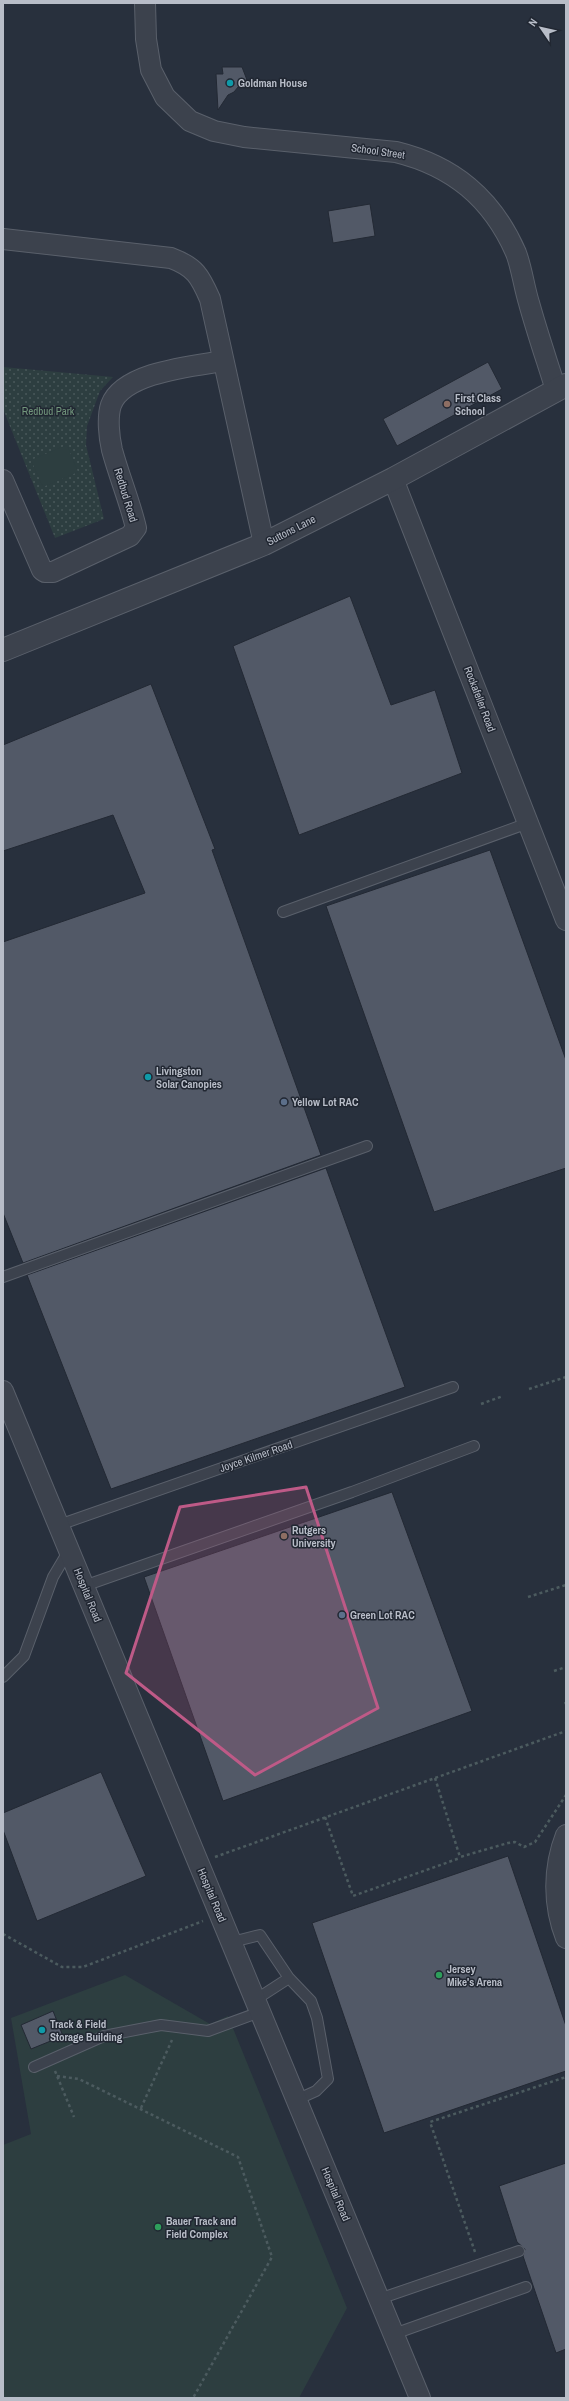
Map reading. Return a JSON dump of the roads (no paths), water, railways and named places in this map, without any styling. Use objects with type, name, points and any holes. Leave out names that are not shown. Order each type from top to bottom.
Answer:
[{"type":"street","name":"School Street","points":[[145,3],[146,39],[151,70],[165,97],[190,122],[214,131],[244,137],[396,152],[420,158],[444,169],[473,191],[501,223],[516,254],[529,303],[561,387]]},
{"type":"street","points":[[3,239],[171,258],[185,264],[196,272],[210,299],[264,544]]},
{"type":"street","name":"Redbud Road","points":[[3,480],[42,570],[45,572],[53,572],[130,536],[136,528],[112,448],[109,423],[111,404],[129,385],[146,377],[223,361]]},
{"type":"street","name":"Suttons Lane","points":[[3,650],[264,544],[393,479],[561,387]]},
{"type":"street","name":"Rockafeller Road","points":[[393,479],[566,920]]},
{"type":"street","name":"Hospital Road","points":[[3,1391],[420,2398]]},
{"type":"street","points":[[564,1844],[556,1891],[561,1924],[566,1938]]},
{"type":"lane","points":[[283,912],[528,823]]},
{"type":"lane","points":[[3,1277],[367,1146]]},
{"type":"lane","name":"Joyce Kilmer Road","points":[[58,1525],[453,1388]]},
{"type":"lane","points":[[84,1586],[352,1492],[474,1446]]},
{"type":"lane","points":[[3,1677],[24,1656],[54,1577],[69,1550]]},
{"type":"lane","points":[[232,1942],[260,1935],[289,1978],[311,2001],[317,2018],[328,2080],[316,2091],[296,2100]]},
{"type":"lane","points":[[34,2067],[104,2036],[161,2026],[208,2031],[258,2006],[289,1978]]},
{"type":"lane","points":[[379,2299],[519,2251]]},
{"type":"lane","points":[[394,2334],[526,2287]]},
{"type":"place","name":"Goldman House","points":[[230,83]]},
{"type":"place","name":"First Class School","points":[[447,404]]},
{"type":"place","name":"Livingston Solar Canopies","points":[[148,1077]]},
{"type":"place","name":"Yellow Lot RAC","points":[[284,1102]]},
{"type":"place","name":"Rutgers University","points":[[284,1536]]},
{"type":"place","name":"Green Lot RAC","points":[[342,1615]]},
{"type":"place","name":"Jersey Mike's Arena","points":[[439,1975]]},
{"type":"place","name":"Track & Field Storage Building","points":[[42,2030]]},
{"type":"place","name":"Bauer Track and Field Complex","points":[[158,2227]]},
{"type":"park label","name":"Redbud Park","points":[[48,411]]}]
